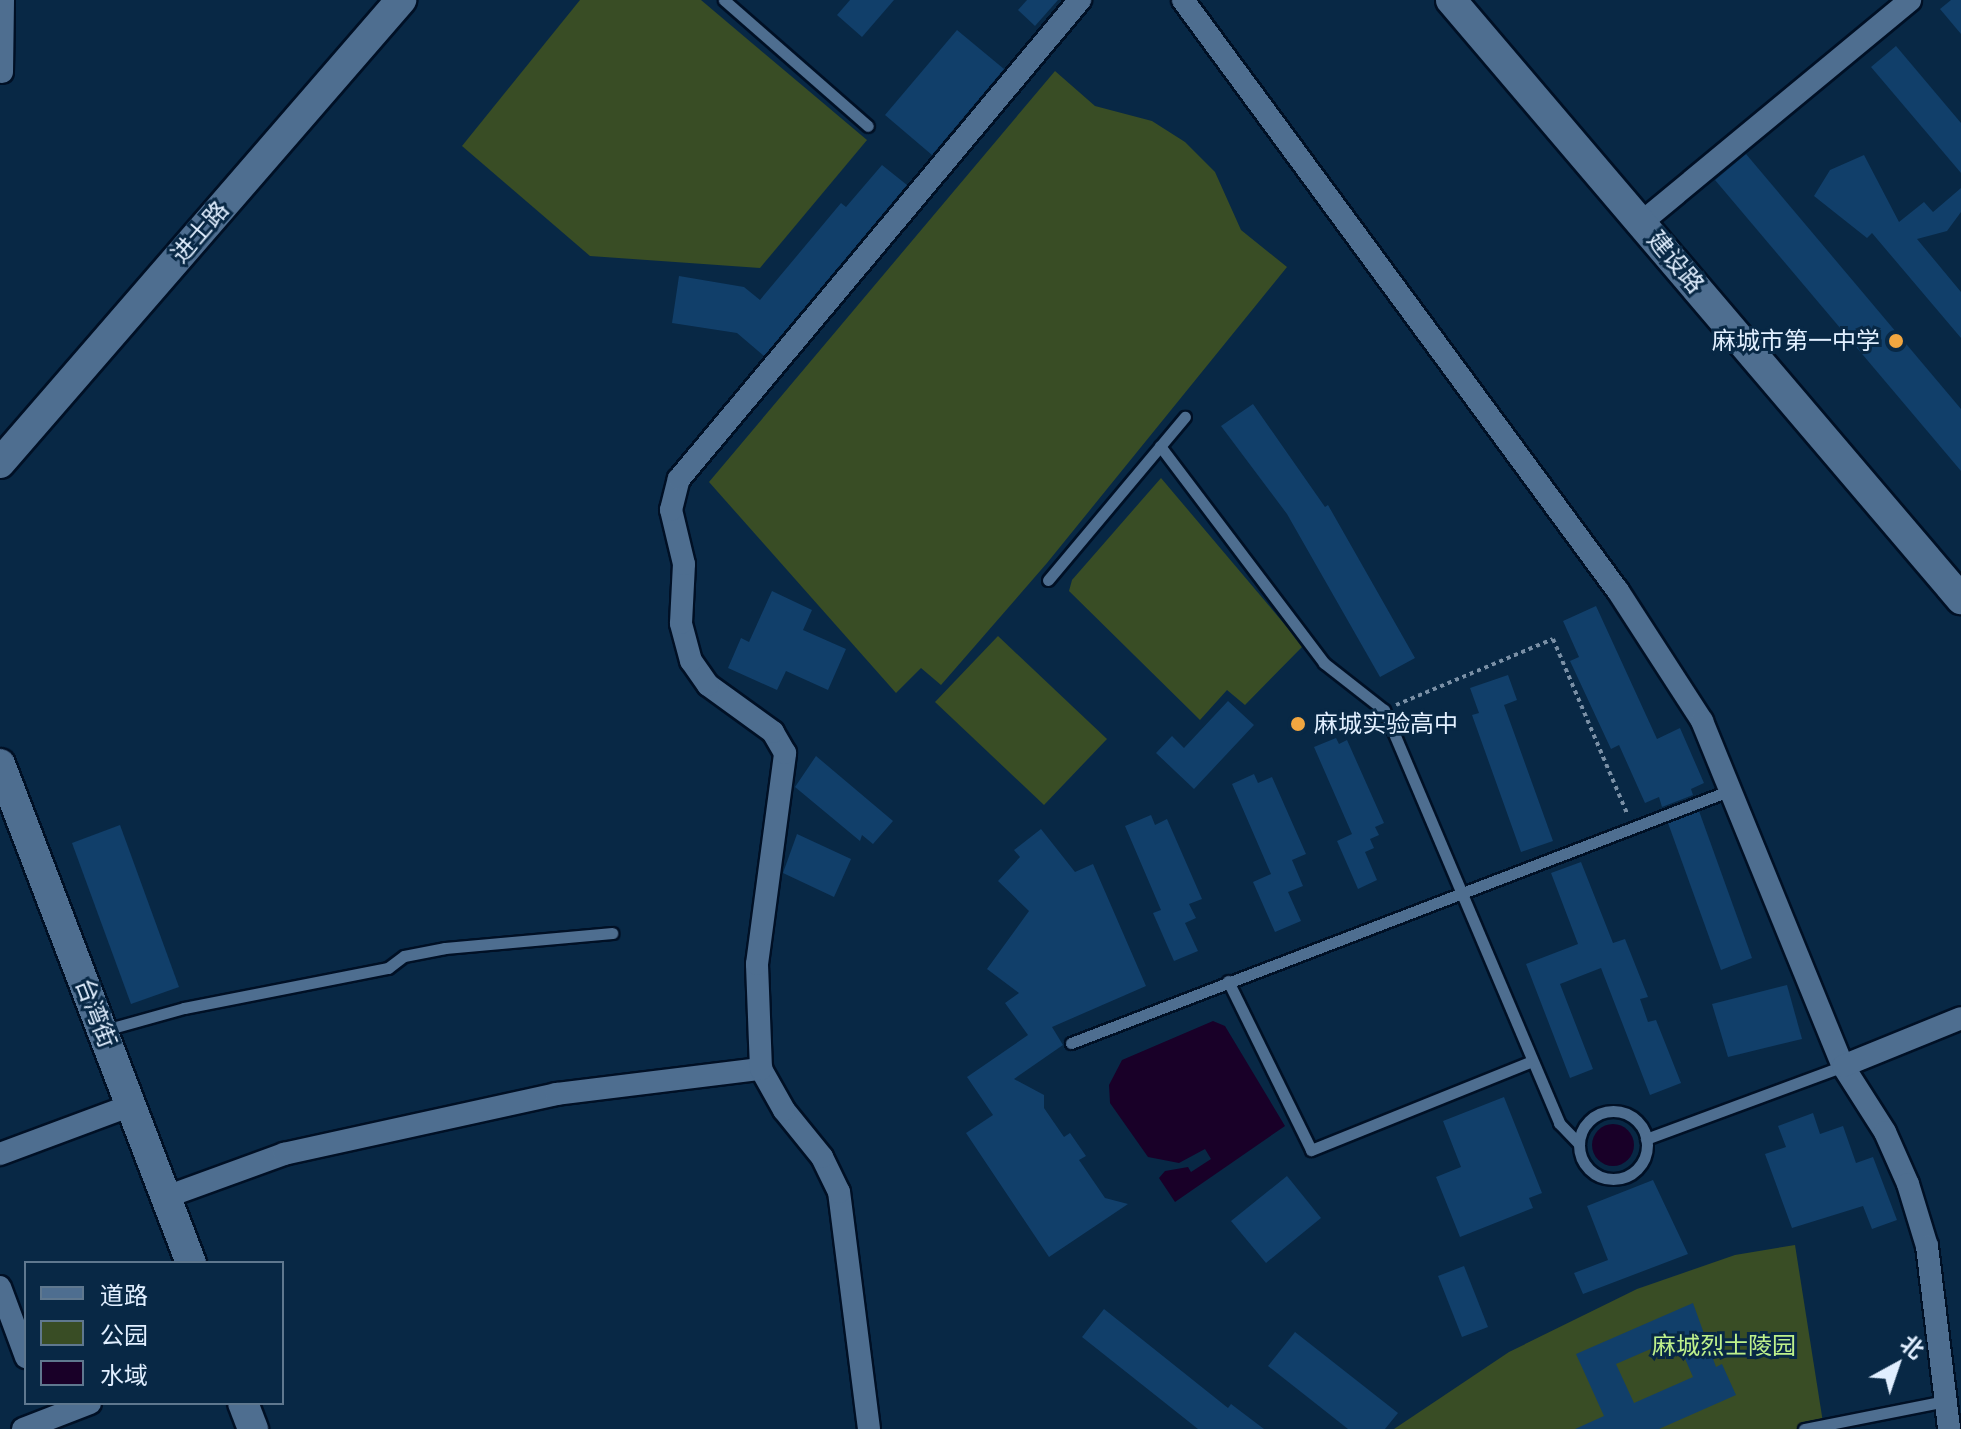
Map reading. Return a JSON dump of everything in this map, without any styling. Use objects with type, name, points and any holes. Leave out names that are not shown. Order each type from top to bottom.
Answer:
[{"type":"main road","name":"进士路","points":[[0,435],[376,0]]},
{"type":"main road","name":"进士路","points":[[0,463],[401,0]]},
{"type":"main road","name":"建设路","points":[[1451,0],[1961,599]]},
{"type":"main road","name":"台湾街","points":[[0,764],[190,1261]]},
{"type":"main road","points":[[244,1405],[253,1429]]},
{"type":"street","points":[[2,72],[3,0]]},
{"type":"street","points":[[869,1429],[839,1192],[822,1157],[784,1110],[761,1069],[757,964],[785,753],[773,732],[708,685],[691,661],[681,623],[685,584],[671,519],[674,490],[1080,0]]},
{"type":"street","points":[[1183,0],[1670,665],[1702,721],[1843,1066],[1885,1132],[1927,1246],[1949,1429]]},
{"type":"street","points":[[1642,222],[1910,0]]},
{"type":"street","points":[[1843,1066],[1961,1018]]},
{"type":"street","points":[[166,1197],[284,1154],[556,1094],[761,1069]]},
{"type":"street","points":[[0,1154],[132,1105]]},
{"type":"street","points":[[0,1287],[24,1352]]},
{"type":"street","points":[[23,1429],[84,1405]]},
{"type":"lane","points":[[724,0],[868,126]]},
{"type":"lane","points":[[1048,580],[1185,417]]},
{"type":"lane","points":[[1160,446],[1324,663],[1384,710],[1559,1123],[1579,1144],[1588,1169],[1612,1180],[1636,1170],[1644,1159],[1646,1139],[1638,1122],[1614,1111],[1590,1121],[1579,1144]]},
{"type":"lane","points":[[1071,1043],[1460,891],[1731,790]]},
{"type":"lane","points":[[103,1031],[184,1008],[388,968],[404,956],[612,933]]},
{"type":"lane","points":[[1228,981],[1311,1150],[1532,1061]]},
{"type":"lane","points":[[1646,1139],[1843,1066]]},
{"type":"lane","points":[[1804,1429],[1946,1401]]},
{"type":"path","points":[[1384,710],[1553,639],[1632,827]]},
{"type":"green space","points":[[580,0],[701,0],[867,140],[760,268],[590,256],[462,146]]},
{"type":"green space","points":[[1055,71],[1095,106],[1152,121],[1185,142],[1215,172],[1241,230],[1287,267],[1047,563],[941,685],[921,668],[896,693],[709,482]]},
{"type":"green space","points":[[1161,478],[1303,646],[1245,705],[1227,690],[1200,720],[1069,591],[1072,580]]},
{"type":"green space","points":[[998,636],[1107,739],[1044,805],[935,702]]},
{"type":"green space","name":"麻城烈士陵园","points":[[1795,1245],[1824,1429],[1394,1429],[1509,1352],[1637,1289],[1735,1255]]},
{"type":"water","points":[[1213,1021],[1225,1026],[1285,1126],[1175,1202],[1159,1178],[1165,1171],[1188,1167],[1191,1172],[1211,1159],[1205,1149],[1179,1163],[1148,1157],[1110,1103],[1109,1085],[1122,1060]]},
{"type":"water","points":[[1613,1124],[1628,1130],[1634,1145],[1628,1160],[1613,1166],[1598,1160],[1592,1145],[1598,1130]]},
{"type":"building","points":[[850,0],[894,0],[862,37],[837,15]]},
{"type":"building","points":[[1027,0],[1058,0],[1035,26],[1018,10]]},
{"type":"building","points":[[1951,0],[1961,0],[1961,34],[1940,9]]},
{"type":"building","points":[[957,30],[1004,69],[932,155],[885,115]]},
{"type":"building","points":[[1896,46],[1961,123],[1961,173],[1871,67]]},
{"type":"building","points":[[1746,154],[1961,409],[1961,471],[1715,180]]},
{"type":"building","points":[[1864,155],[1899,222],[1924,202],[1933,212],[1961,188],[1961,212],[1947,231],[1917,239],[1961,292],[1961,338],[1872,233],[1867,238],[1814,196],[1830,170]]},
{"type":"building","points":[[882,165],[907,185],[764,356],[737,333],[672,323],[679,276],[744,287],[760,300],[841,203],[846,207]]},
{"type":"building","points":[[1253,404],[1325,507],[1328,505],[1415,658],[1380,677],[1287,514],[1221,426]]},
{"type":"building","points":[[772,591],[812,610],[803,630],[846,649],[828,690],[786,671],[777,690],[728,668],[741,638],[749,642]]},
{"type":"building","points":[[1596,606],[1657,739],[1680,728],[1704,783],[1691,789],[1693,795],[1662,807],[1659,797],[1645,803],[1619,745],[1611,749],[1570,661],[1579,657],[1563,621]]},
{"type":"building","points":[[1508,675],[1517,700],[1504,705],[1553,841],[1521,852],[1472,715],[1479,713],[1470,688]]},
{"type":"building","points":[[1228,701],[1254,725],[1194,789],[1156,753],[1172,736],[1184,748]]},
{"type":"building","points":[[1336,738],[1339,744],[1347,740],[1384,823],[1375,827],[1379,835],[1370,839],[1374,848],[1365,852],[1377,880],[1358,889],[1337,841],[1352,834],[1314,747]]},
{"type":"building","points":[[816,756],[893,821],[873,844],[862,835],[860,841],[795,787]]},
{"type":"building","points":[[1254,774],[1258,783],[1272,777],[1306,854],[1292,860],[1303,886],[1288,892],[1301,921],[1275,932],[1253,882],[1271,874],[1232,784]]},
{"type":"building","points":[[1699,811],[1752,958],[1721,970],[1668,823]]},
{"type":"building","points":[[1151,815],[1155,825],[1167,819],[1202,899],[1189,904],[1196,918],[1185,923],[1198,951],[1174,961],[1153,913],[1161,910],[1125,826]]},
{"type":"building","points":[[120,825],[179,987],[131,1004],[72,843]]},
{"type":"building","points":[[1041,829],[1075,872],[1093,864],[1146,986],[1052,1027],[1063,1045],[1014,1079],[1044,1095],[1044,1108],[1064,1137],[1070,1133],[1086,1156],[1079,1160],[1105,1198],[1128,1204],[1049,1257],[966,1133],[993,1115],[967,1077],[1028,1035],[1005,1003],[1019,993],[987,969],[1029,911],[998,881],[1020,857],[1014,850]]},
{"type":"building","points":[[797,834],[851,859],[834,897],[783,873]]},
{"type":"building","points":[[1581,862],[1613,943],[1625,939],[1648,997],[1640,999],[1648,1022],[1656,1020],[1681,1083],[1650,1095],[1601,968],[1560,984],[1593,1069],[1570,1078],[1526,964],[1578,944],[1551,873]]},
{"type":"building","points":[[1787,985],[1802,1039],[1728,1057],[1712,1004]]},
{"type":"building","points":[[1504,1097],[1542,1193],[1529,1198],[1533,1208],[1460,1237],[1436,1177],[1461,1167],[1443,1121]]},
{"type":"building","points":[[1813,1113],[1820,1134],[1843,1126],[1856,1163],[1873,1157],[1897,1220],[1872,1229],[1863,1206],[1792,1228],[1765,1154],[1786,1147],[1778,1126]]},
{"type":"building","points":[[1287,1176],[1321,1218],[1266,1263],[1231,1221]]},
{"type":"building","points":[[1653,1180],[1688,1254],[1583,1294],[1574,1273],[1608,1260],[1587,1206]]},
{"type":"building","points":[[1464,1266],[1488,1327],[1462,1337],[1438,1276]]},
{"type":"building","points":[[1693,1303],[1716,1367],[1722,1364],[1736,1395],[1659,1429],[1575,1429],[1604,1416],[1576,1354]],"holes":[[[1676,1338],[1693,1377],[1634,1403],[1616,1364]]]},
{"type":"building","points":[[1104,1309],[1228,1408],[1231,1404],[1264,1429],[1198,1429],[1082,1337]]},
{"type":"building","points":[[1295,1332],[1398,1413],[1385,1429],[1348,1429],[1268,1366]]},
{"type":"place","name":"麻城市第一中学","points":[[1896,341]]},
{"type":"place","name":"麻城实验高中","points":[[1298,724]]}]
